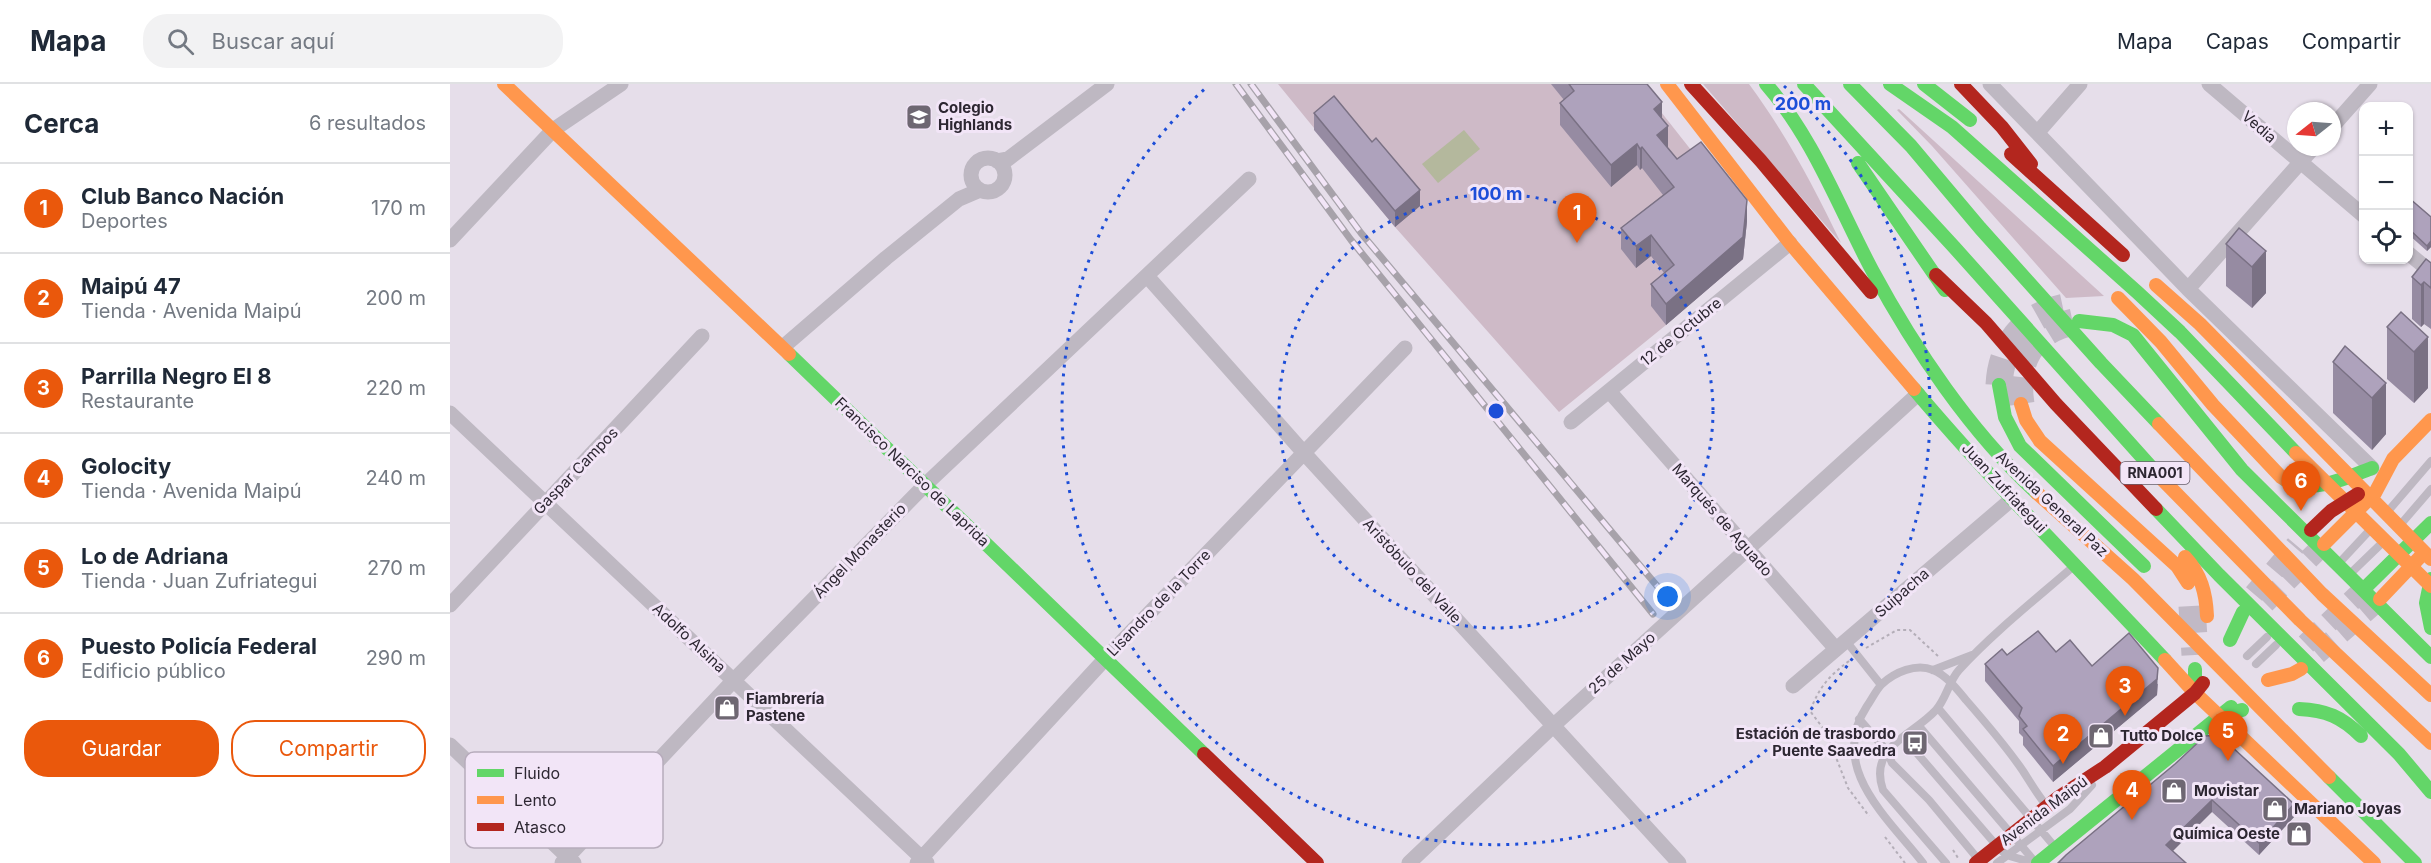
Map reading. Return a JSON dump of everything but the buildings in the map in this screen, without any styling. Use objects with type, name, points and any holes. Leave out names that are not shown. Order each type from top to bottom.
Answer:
[{"type":"main road","name":"Francisco Narciso de Laprida","points":[[504,84],[783,347],[1317,863]]},
{"type":"main road","name":"Juan Zufriategui","points":[[1666,84],[1790,243],[1918,394],[2012,499],[2076,564],[2195,693],[2374,863]]},
{"type":"main road","points":[[1691,84],[1761,160],[1915,344]]},
{"type":"main road","name":"Avenida General Paz","points":[[1766,84],[1785,106],[1804,134],[1872,270],[1915,344],[1986,441],[2010,467],[2133,579],[2415,863]]},
{"type":"main road","points":[[1803,84],[1972,329]]},
{"type":"main road","name":"RNA001","points":[[1803,84],[1954,247],[2157,474],[2239,559],[2431,743]]},
{"type":"main road","name":"RNA001","points":[[1851,84],[1911,146],[1980,228],[2101,363],[2322,594],[2431,695]]},
{"type":"main road","points":[[1885,84],[1941,138]]},
{"type":"main road","points":[[1890,84],[1952,127],[2137,292],[2180,332],[2276,433],[2431,586]]},
{"type":"main road","points":[[1924,84],[1978,126]]},
{"type":"main road","points":[[1960,84],[2002,127],[2051,188]]},
{"type":"main road","points":[[1994,140],[2130,260]]},
{"type":"main road","points":[[1933,272],[1986,323],[2056,404],[2219,575],[2399,754],[2431,792]]},
{"type":"main road","points":[[2147,276],[2200,324],[2431,559]]},
{"type":"main road","points":[[2109,290],[2147,328],[2271,469],[2286,481],[2304,486],[2317,485],[2377,472]]},
{"type":"main road","points":[[2108,307],[2123,313],[2147,328]]},
{"type":"main road","points":[[2079,321],[2113,325],[2133,335],[2242,470],[2431,657]]},
{"type":"main road","points":[[2036,406],[2009,381],[2005,417],[2020,446],[2148,570]]},
{"type":"main road","points":[[2021,404],[2026,420],[2040,441],[2177,566],[2185,577],[2191,597]]},
{"type":"main road","points":[[2352,515],[2307,533],[2393,459],[2431,420]]},
{"type":"main road","points":[[2324,544],[2375,493],[2377,472]]},
{"type":"main road","points":[[2134,506],[2196,570],[2206,592],[2201,616],[2229,647],[2270,686]]},
{"type":"main road","points":[[2367,586],[2431,523]]},
{"type":"main road","points":[[2380,599],[2431,545]]},
{"type":"main road","points":[[2431,579],[2427,588],[2426,601],[2431,628]]},
{"type":"main road","points":[[2229,647],[2246,616]]},
{"type":"main road","points":[[2270,686],[2290,659]]},
{"type":"main road","points":[[2270,686],[2301,669]]},
{"type":"main road","points":[[2195,693],[2204,675]]},
{"type":"main road","name":"Avenida Maipú","points":[[1979,862],[2002,851],[2036,824],[2047,806],[2122,753],[2195,693]]},
{"type":"main road","points":[[2036,863],[2235,704]]},
{"type":"main road","points":[[2305,726],[2293,710],[2326,710],[2346,720],[2368,743]]},
{"type":"street","points":[[450,240],[553,130],[621,84]]},
{"type":"street","points":[[1003,163],[1107,84]]},
{"type":"street","points":[[1990,84],[2188,289],[2377,472]]},
{"type":"street","points":[[2038,132],[2080,84]]},
{"type":"street","name":"Vedia","points":[[2209,84],[2359,212]]},
{"type":"street","points":[[2341,117],[2370,84]]},
{"type":"street","points":[[2188,289],[2306,156]]},
{"type":"street","points":[[976,184],[973,168],[979,161],[988,158],[1003,163]]},
{"type":"street","points":[[976,184],[991,191],[996,189],[1003,180],[1003,163]]},
{"type":"street","name":"Ángel Monasterio","points":[[663,757],[733,681],[925,485],[1249,179]]},
{"type":"street","points":[[783,347],[885,258],[976,184]]},
{"type":"street","name":"12 de Octubre","points":[[1571,422],[1790,243]]},
{"type":"street","points":[[2413,256],[2431,272]]},
{"type":"street","name":"Aristóbulo del Valle","points":[[1147,276],[1304,453],[1679,863]]},
{"type":"street","name":"Gaspar Campos","points":[[450,605],[702,336]]},
{"type":"street","name":"Lisandro de la Torre","points":[[922,861],[1105,659],[1406,348]]},
{"type":"street","name":"Marqués de Aguado","points":[[1609,391],[1747,549],[1841,645]]},
{"type":"street","name":"25 de Mayo","points":[[1409,863],[1554,725],[1918,394]]},
{"type":"street","name":"Adolfo Alsina","points":[[450,413],[922,861]]},
{"type":"street","name":"Suipacha","points":[[1793,686],[2012,499]]},
{"type":"street","points":[[450,745],[465,760]]},
{"type":"street","points":[[555,848],[568,861]]},
{"type":"street","name":"Ángel Monasterio","points":[[568,861],[580,848]]},
{"type":"lane","points":[[2341,561],[2431,461]]},
{"type":"lane","points":[[2353,571],[2392,533],[2431,489]]},
{"type":"lane","points":[[1946,863],[1883,790],[1878,777],[1881,763],[1887,751],[1938,708],[1956,673],[1974,654],[2076,564]]},
{"type":"lane","points":[[2229,647],[2267,637]]},
{"type":"lane","points":[[1841,645],[1881,685]]},
{"type":"lane","points":[[2256,664],[2276,645]]},
{"type":"lane","points":[[1933,670],[1974,654]]},
{"type":"lane","points":[[1923,863],[1864,788],[1855,762],[1854,739],[1859,719],[1881,685],[1896,674],[1907,669],[1933,670],[1952,683],[1986,723],[2047,806]]},
{"type":"lane","points":[[2195,693],[2204,675]]},
{"type":"lane","points":[[1938,708],[2056,848]]},
{"type":"lane","points":[[1859,719],[1887,751],[1892,763],[1929,800],[1979,862]]},
{"type":"lane","points":[[1919,726],[2036,863]]},
{"type":"lane","points":[[1903,737],[2002,851],[2036,863]]},
{"type":"lane","points":[[2036,824],[2070,809],[2122,753]]},
{"type":"lane","points":[[1996,863],[2002,851]]},
{"type":"path","points":[[1953,850],[1958,858]]},
{"type":"shaded area","points":[[1278,84],[1639,84],[1747,221],[1743,259],[1559,412],[1395,227]]},
{"type":"shaded area","points":[[1703,84],[1749,84],[1799,161],[1841,243]]},
{"type":"shaded area","points":[[1899,109],[2104,296],[2066,298],[1932,146],[1897,110]]},
{"type":"shaded area","points":[[1464,130],[1480,149],[1438,183],[1422,164]]},
{"type":"tunnel","points":[[1999,385],[2004,357],[2017,334],[2038,317],[2065,307]]},
{"type":"tunnel","points":[[2021,404],[2021,373],[2030,349],[2050,331],[2079,321]]},
{"type":"tunnel","points":[[2265,603],[2324,544]]},
{"type":"tunnel","points":[[2254,594],[2296,545]]},
{"type":"tunnel","points":[[2306,644],[2367,586]]},
{"type":"tunnel","points":[[2317,654],[2380,599]]},
{"type":"tunnel","points":[[2192,606],[2195,655]]},
{"type":"railway","points":[[1236,84],[1351,240],[1653,614]]},
{"type":"railway","points":[[1251,84],[1361,233],[1668,599]]},
{"type":"traffic: fast","points":[[1766,84],[1783,105],[1812,150],[1888,300],[1925,359],[1989,444],[2037,493]]},
{"type":"traffic: fast","points":[[1804,84],[2159,476]]},
{"type":"traffic: fast","points":[[1850,84],[1911,146],[1980,228],[2159,424]]},
{"type":"traffic: fast","points":[[1890,84],[1952,127],[2137,292],[2180,332],[2296,453]]},
{"type":"traffic: fast","points":[[1924,84],[1970,120]]},
{"type":"traffic: fast","points":[[1858,163],[1945,290]]},
{"type":"traffic: fast","points":[[2079,321],[2113,325],[2133,335],[2242,470],[2431,657]]},
{"type":"traffic: fast","points":[[789,354],[1204,754]]},
{"type":"traffic: fast","points":[[1999,385],[2005,417],[2020,446],[2144,566]]},
{"type":"traffic: fast","points":[[1914,389],[2006,492],[2165,660]]},
{"type":"traffic: fast","points":[[2286,480],[2297,484],[2319,485],[2341,480],[2372,468]]},
{"type":"traffic: fast","points":[[2156,509],[2399,754],[2431,792]]},
{"type":"traffic: fast","points":[[2367,586],[2431,523]]},
{"type":"traffic: fast","points":[[2431,579],[2426,603],[2431,628]]},
{"type":"traffic: fast","points":[[2230,640],[2243,612]]},
{"type":"traffic: fast","points":[[2195,669],[2195,693]]},
{"type":"traffic: fast","points":[[2038,863],[2231,707]]},
{"type":"traffic: fast","points":[[2299,709],[2333,716],[2361,736]]},
{"type":"traffic: fast","points":[[2220,716],[2242,710]]},
{"type":"traffic: fast","points":[[2329,777],[2415,863]]},
{"type":"traffic: slow","points":[[504,84],[789,354]]},
{"type":"traffic: slow","points":[[1667,84],[1790,243],[1914,389]]},
{"type":"traffic: slow","points":[[2156,285],[2200,324],[2431,559]]},
{"type":"traffic: slow","points":[[2118,298],[2161,342],[2213,405],[2286,480]]},
{"type":"traffic: slow","points":[[2021,404],[2026,420],[2040,441],[2177,566],[2188,583]]},
{"type":"traffic: slow","points":[[2324,544],[2375,493],[2393,459],[2431,420]]},
{"type":"traffic: slow","points":[[2159,424],[2322,594],[2431,695]]},
{"type":"traffic: slow","points":[[2296,453],[2431,586]]},
{"type":"traffic: slow","points":[[2159,476],[2300,620],[2431,743]]},
{"type":"traffic: slow","points":[[2037,493],[2133,579],[2329,777]]},
{"type":"traffic: slow","points":[[2185,557],[2202,584],[2207,616]]},
{"type":"traffic: slow","points":[[2380,599],[2420,557]]},
{"type":"traffic: slow","points":[[2165,660],[2195,693],[2374,863]]},
{"type":"traffic: slow","points":[[2268,680],[2292,674],[2301,669]]},
{"type":"traffic: jam","points":[[1691,84],[1761,161],[1871,292]]},
{"type":"traffic: jam","points":[[1961,84],[2002,127],[2031,164]]},
{"type":"traffic: jam","points":[[2011,154],[2123,255]]},
{"type":"traffic: jam","points":[[1936,275],[1986,323],[2056,404],[2156,509]]},
{"type":"traffic: jam","points":[[2311,530],[2331,511],[2358,494]]},
{"type":"traffic: jam","points":[[1976,863],[2059,797],[2105,767],[2195,693],[2203,683]]},
{"type":"traffic: jam","points":[[1204,754],[1317,863]]},
{"type":"place","name":"Colegio Highlands","points":[[919,117]]},
{"type":"place","name":"Club Banco Nación","points":[[1577,243]]},
{"type":"place","name":"Puesto Policía Federal","points":[[2301,511]]},
{"type":"place","name":"Fiambrería Pastene","points":[[727,708]]},
{"type":"place","name":"Parrilla Negro El 8","points":[[2125,716]]},
{"type":"place","name":"Tutto Dolce","points":[[2101,736]]},
{"type":"place","name":"Estación de trasbordo Puente Saavedra","points":[[1915,743]]},
{"type":"place","name":"Lo de Adriana","points":[[2228,761]]},
{"type":"place","name":"Maipú 47","points":[[2063,764]]},
{"type":"place","name":"Movistar","points":[[2174,791]]},
{"type":"place","name":"Mariano Joyas","points":[[2275,809]]},
{"type":"place","name":"Golocity","points":[[2132,820]]},
{"type":"place","name":"Química Oeste","points":[[2299,834]]}]
